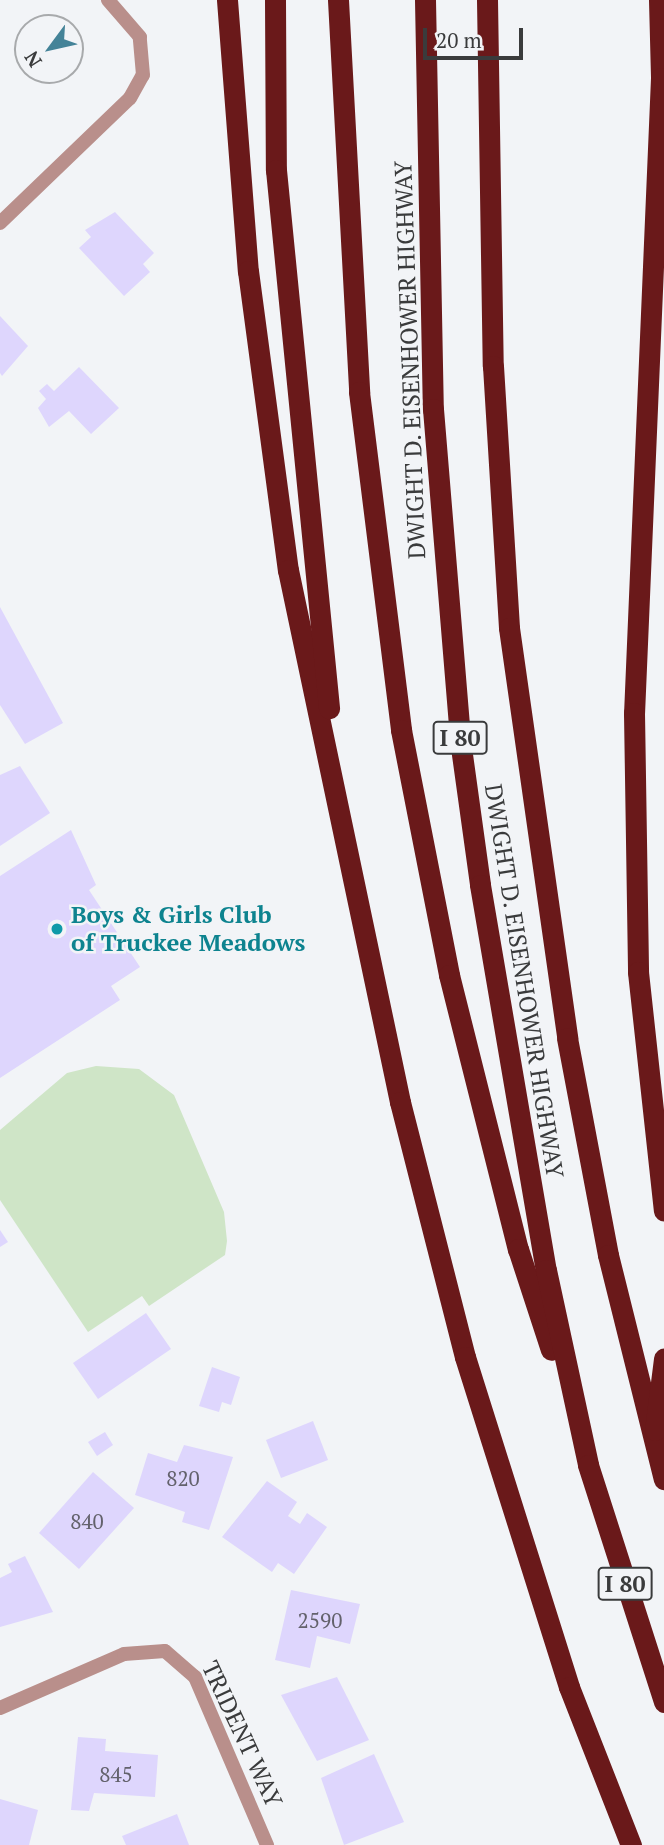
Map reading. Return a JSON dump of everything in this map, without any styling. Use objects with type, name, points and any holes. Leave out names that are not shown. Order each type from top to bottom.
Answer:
[{"type":"highway","points":[[227,0],[266,421],[288,570],[350,870],[465,1357],[569,1687],[631,1845]]},
{"type":"highway","points":[[275,0],[276,170],[315,590],[350,870]]},
{"type":"highway","points":[[338,0],[359,391],[401,730],[449,975],[495,1163],[588,1465]]},
{"type":"highway","name":"DWIGHT D. EISENHOWER HIGHWAY","points":[[425,0],[433,409],[460,740],[516,1105],[588,1465],[664,1702]]},
{"type":"highway","name":"DWIGHT D. EISENHOWER HIGHWAY","points":[[487,0],[493,366],[509,628],[567,1038],[653,1443],[664,1479]]},
{"type":"highway","points":[[659,0],[662,74],[634,713],[638,972],[664,1211]]},
{"type":"highway","points":[[653,1443],[664,1359]]},
{"type":"street","points":[[0,223],[131,98],[145,57],[140,37],[108,0]]},
{"type":"street","name":"TRIDENT WAY","points":[[0,1708],[124,1654],[165,1651],[195,1677],[267,1845]]},
{"type":"green space","points":[[96,1066],[139,1069],[174,1095],[224,1212],[227,1241],[225,1255],[149,1306],[142,1296],[88,1332],[0,1200],[0,1130],[67,1073]]},
{"type":"building","points":[[115,212],[154,253],[143,264],[150,272],[124,296],[79,248],[91,237],[85,230]]},
{"type":"building","points":[[0,316],[28,346],[2,376],[0,373]]},
{"type":"building","points":[[79,367],[119,408],[91,434],[69,411],[49,427],[38,408],[46,399],[39,391],[47,384],[54,391]]},
{"type":"building","points":[[0,607],[63,723],[25,744],[0,705]]},
{"type":"building","points":[[20,766],[50,813],[0,846],[0,775]]},
{"type":"building","name":"Boys & Girls Club of Truckee Meadows","points":[[71,830],[96,885],[89,890],[140,967],[111,986],[120,1000],[0,1078],[0,876]]},
{"type":"building","points":[[0,1230],[8,1242],[0,1247]]},
{"type":"building","points":[[146,1313],[171,1349],[98,1399],[73,1363]]},
{"type":"building","points":[[212,1367],[240,1377],[231,1405],[222,1402],[219,1412],[199,1406]]},
{"type":"building","points":[[313,1421],[328,1460],[281,1478],[266,1440]]},
{"type":"building","points":[[105,1432],[113,1445],[97,1456],[88,1442]]},
{"type":"building","points":[[184,1445],[233,1457],[209,1530],[182,1522],[185,1512],[135,1495],[148,1453],[177,1462]]},
{"type":"building","points":[[93,1472],[134,1508],[79,1569],[39,1533]]},
{"type":"building","points":[[267,1481],[297,1502],[288,1516],[300,1524],[307,1513],[327,1527],[294,1574],[278,1563],[272,1572],[222,1537]]},
{"type":"building","points":[[25,1556],[53,1612],[0,1627],[0,1578],[12,1572],[8,1564]]},
{"type":"building","points":[[291,1590],[360,1604],[350,1644],[317,1636],[310,1668],[275,1660]]},
{"type":"building","points":[[337,1677],[369,1740],[317,1761],[281,1695]]},
{"type":"building","points":[[78,1737],[106,1739],[105,1751],[158,1755],[155,1797],[94,1793],[89,1811],[71,1810]]},
{"type":"building","points":[[374,1754],[404,1822],[344,1845],[321,1778]]},
{"type":"building","points":[[0,1799],[38,1810],[29,1845],[0,1845]]},
{"type":"building","points":[[177,1814],[189,1845],[126,1845],[122,1836]]},
{"type":"place","name":"Boys & Girls Club of Truckee Meadows","points":[[57,929]]}]
